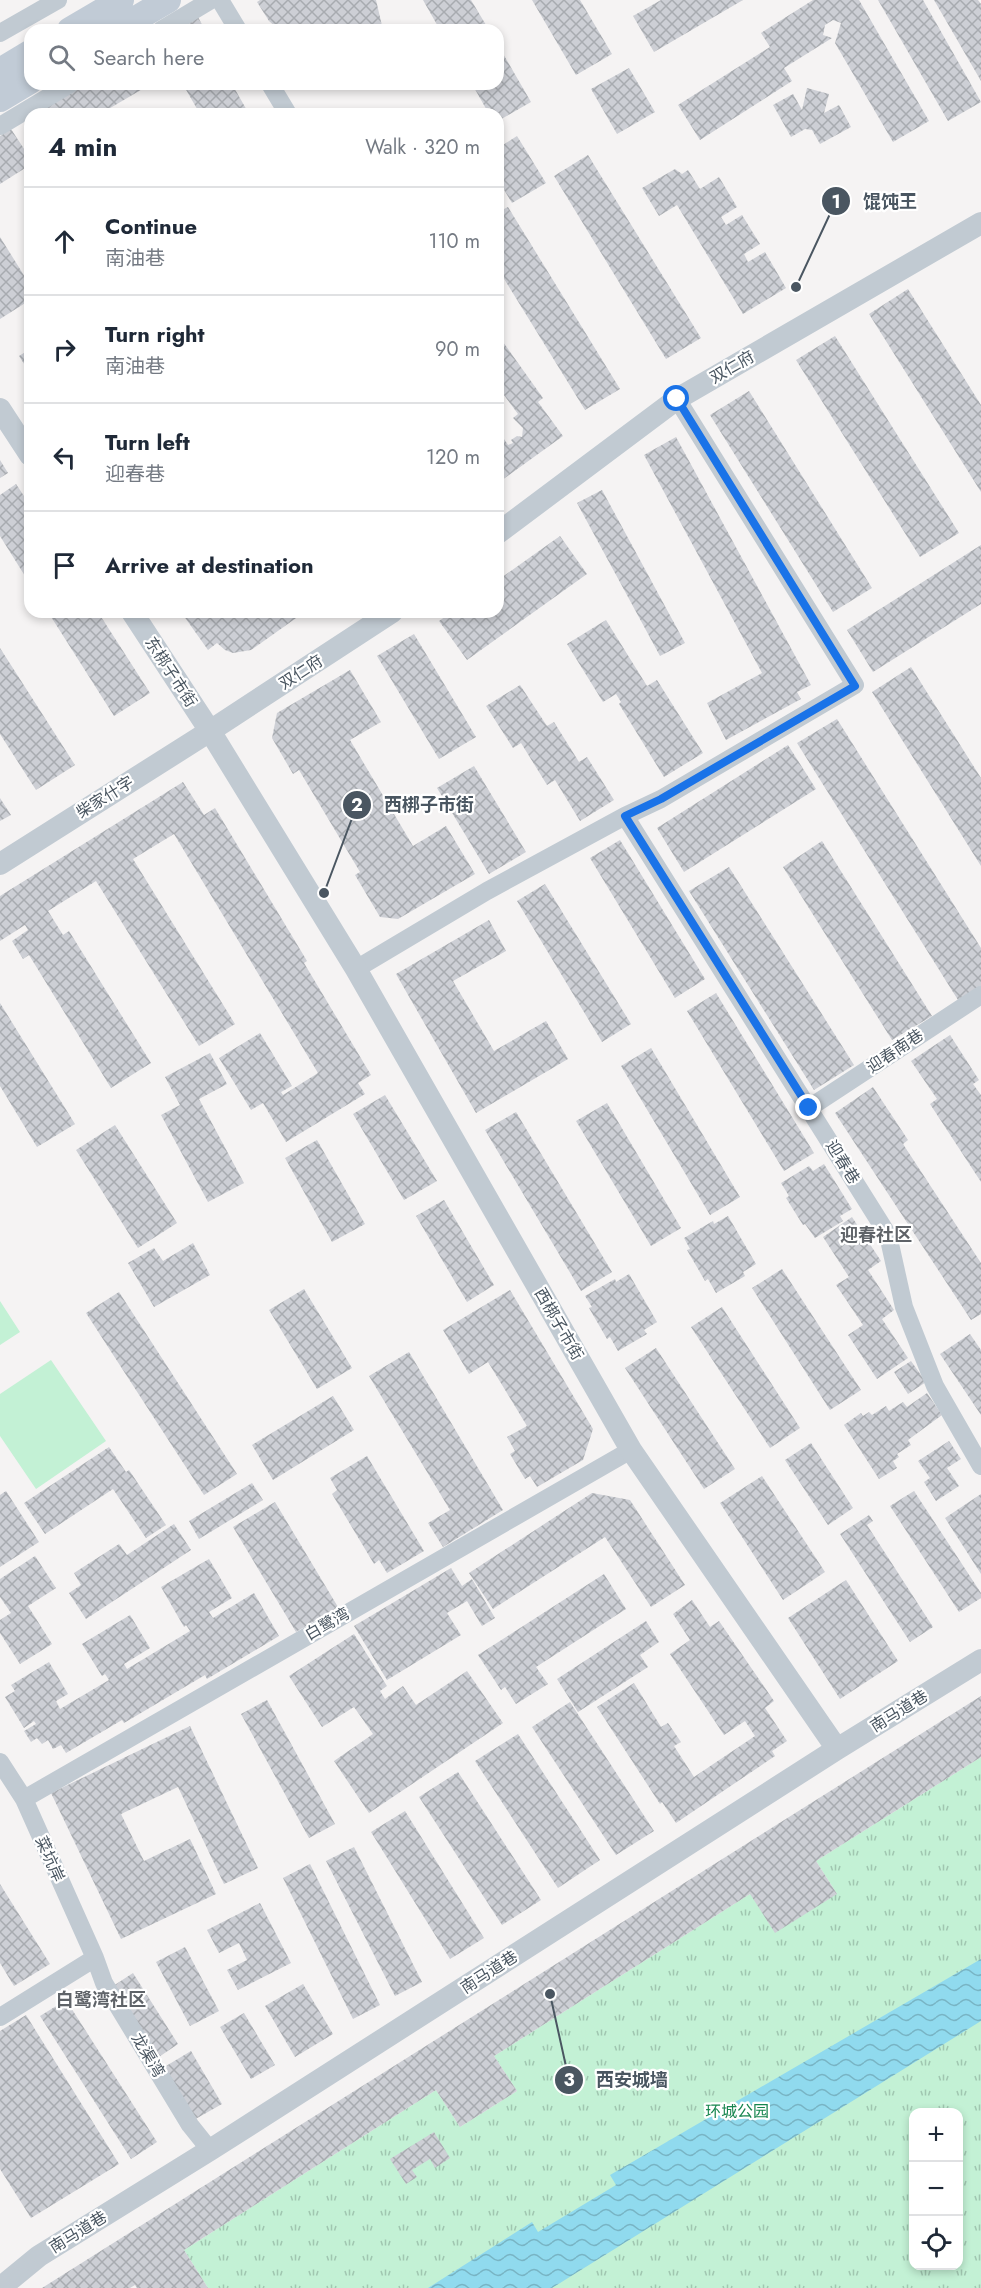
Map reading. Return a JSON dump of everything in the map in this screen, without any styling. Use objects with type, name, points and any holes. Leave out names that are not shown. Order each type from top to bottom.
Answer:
[{"type":"main road","points":[[80,24],[121,0]]},
{"type":"main road","points":[[127,24],[168,0]]},
{"type":"main road","points":[[0,70],[24,56]]},
{"type":"main road","points":[[0,99],[24,85]]},
{"type":"street","points":[[0,33],[58,0]]},
{"type":"street","points":[[171,24],[211,0]]},
{"type":"street","points":[[220,0],[234,24]]},
{"type":"street","points":[[30,108],[60,90]]},
{"type":"street","points":[[274,90],[284,108]]},
{"type":"street","points":[[0,126],[24,112]]},
{"type":"street","name":"双仁府","points":[[504,529],[677,399],[981,223]]},
{"type":"street","points":[[356,969],[487,891],[661,799],[855,686],[677,399]]},
{"type":"street","points":[[0,409],[24,446]]},
{"type":"street","name":"东梆子市街","points":[[136,618],[210,731]]},
{"type":"street","name":"双仁府","points":[[210,731],[383,618]]},
{"type":"street","name":"柴家什字","points":[[0,864],[210,731]]},
{"type":"street","name":"西梆子市街","points":[[210,731],[356,969],[631,1450],[837,1749]]},
{"type":"street","name":"迎春巷","points":[[625,816],[888,1235],[904,1307],[935,1386],[981,1466]]},
{"type":"street","name":"迎春南巷","points":[[809,1108],[981,995]]},
{"type":"street","name":"白鹭湾","points":[[24,1799],[631,1450]]},
{"type":"street","name":"南马道巷","points":[[0,2288],[39,2256],[210,2150],[837,1749],[981,1660]]},
{"type":"street","name":"菜坑岸","points":[[0,1762],[24,1799],[95,1958]]},
{"type":"street","points":[[0,2017],[95,1958]]},
{"type":"street","name":"龙渠湾","points":[[95,1958],[104,1983],[190,2125],[210,2150]]},
{"type":"green space","points":[[0,1301],[20,1332],[0,1345]]},
{"type":"green space","points":[[51,1360],[106,1441],[36,1489],[0,1436],[0,1394]]},
{"type":"green space","name":"环城公园","points":[[981,1757],[981,2288],[208,2288],[184,2250],[436,2090],[460,2127],[517,2091],[494,2056],[750,1894],[837,1894],[816,1861]]},
{"type":"water","points":[[981,1959],[981,2021],[552,2288],[428,2288],[532,2222],[538,2232],[616,2185],[610,2175]]},
{"type":"building","points":[[260,0],[376,0],[382,24],[272,24],[257,2]]},
{"type":"building","points":[[423,0],[471,0],[485,24],[437,24]]},
{"type":"building","points":[[532,0],[580,0],[612,54],[576,75]]},
{"type":"building","points":[[661,0],[743,0],[654,52],[633,16]]},
{"type":"building","points":[[813,0],[859,0],[929,121],[893,142],[835,43],[841,23],[833,20],[825,25],[823,35],[832,38],[784,68],[792,81],[700,140],[678,105],[770,47],[761,33]]},
{"type":"building","points":[[878,0],[923,0],[981,102],[948,121]]},
{"type":"building","points":[[934,0],[978,0],[981,4],[981,81]]},
{"type":"building","points":[[198,17],[202,24],[186,24]]},
{"type":"building","points":[[504,55],[531,102],[504,118],[504,108],[486,108],[475,90],[504,90]]},
{"type":"building","points":[[629,68],[655,112],[617,134],[591,89]]},
{"type":"building","points":[[807,88],[829,94],[824,113],[839,105],[851,127],[820,144],[812,130],[805,129],[791,137],[773,105],[793,94],[802,110]]},
{"type":"building","points":[[73,90],[141,90],[110,108],[42,108]]},
{"type":"building","points":[[186,90],[235,90],[246,108],[197,108]]},
{"type":"building","points":[[11,129],[24,149],[24,169],[0,184],[0,136]]},
{"type":"building","points":[[517,136],[546,183],[512,203],[504,190],[504,144]]},
{"type":"building","points":[[588,155],[701,338],[666,359],[554,176]]},
{"type":"building","points":[[675,169],[682,174],[688,170],[700,189],[719,177],[737,207],[721,217],[726,225],[742,215],[760,244],[744,254],[748,262],[765,252],[786,288],[743,314],[677,205],[659,216],[642,188]]},
{"type":"building","points":[[508,207],[620,389],[585,410],[504,279],[504,209]]},
{"type":"building","points":[[0,237],[24,275],[24,304],[0,319]]},
{"type":"building","points":[[908,289],[981,405],[981,492],[869,314]]},
{"type":"building","points":[[835,336],[959,533],[920,557],[796,360]]},
{"type":"building","points":[[504,343],[543,398],[538,402],[563,436],[504,479],[504,439],[508,445],[513,443],[511,440],[517,436],[522,437],[523,428],[513,418],[518,414],[504,395]]},
{"type":"building","points":[[24,353],[24,364],[19,356]]},
{"type":"building","points":[[749,391],[872,588],[833,612],[710,415]]},
{"type":"building","points":[[676,437],[811,685],[797,692],[801,699],[726,740],[707,703],[762,673],[644,455]]},
{"type":"building","points":[[0,460],[8,473],[0,478]]},
{"type":"building","points":[[16,484],[24,496],[24,574],[0,536],[0,495]]},
{"type":"building","points":[[602,490],[685,643],[660,656],[577,503]]},
{"type":"building","points":[[560,536],[587,574],[467,660],[439,621],[443,618],[504,618],[504,576]]},
{"type":"building","points":[[981,545],[981,604],[873,672],[847,630]]},
{"type":"building","points":[[52,618],[102,618],[150,693],[114,716]]},
{"type":"building","points":[[185,618],[296,618],[251,650],[233,653],[217,643],[208,650]]},
{"type":"building","points":[[606,620],[647,686],[657,680],[703,753],[664,777],[619,704],[621,702],[616,694],[603,702],[567,644]]},
{"type":"building","points":[[414,634],[476,737],[439,759],[377,656]]},
{"type":"building","points":[[0,648],[75,765],[36,790],[0,734]]},
{"type":"building","points":[[911,667],[981,778],[981,866],[872,692]]},
{"type":"building","points":[[350,670],[381,722],[350,740],[413,846],[446,826],[475,874],[398,919],[380,917],[355,875],[360,872],[299,770],[293,774],[272,738],[277,713]]},
{"type":"building","points":[[520,685],[547,726],[554,722],[579,762],[587,757],[614,800],[580,821],[555,780],[547,785],[521,743],[513,748],[486,706]]},
{"type":"building","points":[[837,719],[981,948],[981,986],[958,1000],[797,743]]},
{"type":"building","points":[[788,745],[816,789],[684,872],[657,828]]},
{"type":"building","points":[[474,766],[526,852],[489,874],[437,788]]},
{"type":"building","points":[[183,782],[204,815],[215,808],[307,961],[304,963],[371,1075],[358,1083],[365,1094],[286,1142],[263,1103],[251,1110],[219,1058],[260,1033],[292,1086],[281,1092],[283,1095],[318,1073],[174,834],[133,859],[235,1024],[199,1046],[96,881],[48,911],[63,935],[69,931],[151,1063],[111,1088],[29,955],[23,959],[12,941],[28,930],[25,925],[0,941],[0,896]]},
{"type":"building","points":[[0,798],[11,815],[0,821]]},
{"type":"building","points":[[620,840],[705,979],[675,998],[590,858]]},
{"type":"building","points":[[822,841],[932,1016],[892,1040],[783,867]]},
{"type":"building","points":[[729,867],[854,1065],[814,1090],[689,891]]},
{"type":"building","points":[[545,884],[631,1024],[602,1042],[517,901]]},
{"type":"building","points":[[489,920],[506,951],[453,981],[494,1051],[546,1021],[568,1059],[476,1113],[396,974]]},
{"type":"building","points":[[716,993],[814,1153],[784,1171],[687,1011]]},
{"type":"building","points":[[0,1003],[75,1124],[37,1147],[0,1086]]},
{"type":"building","points":[[950,1035],[979,1080],[973,1084],[981,1095],[981,1182],[930,1104],[937,1099],[911,1061]]},
{"type":"building","points":[[651,1048],[740,1197],[710,1215],[621,1066]]},
{"type":"building","points":[[210,1053],[227,1084],[199,1099],[244,1183],[208,1202],[161,1115],[180,1105],[165,1077]]},
{"type":"building","points":[[873,1087],[908,1140],[903,1144],[981,1263],[981,1314],[971,1320],[835,1113]]},
{"type":"building","points":[[385,1095],[437,1181],[404,1200],[353,1114]]},
{"type":"building","points":[[607,1103],[681,1228],[651,1246],[576,1121]]},
{"type":"building","points":[[516,1112],[612,1272],[581,1291],[485,1130]]},
{"type":"building","points":[[115,1125],[177,1223],[138,1248],[76,1150]]},
{"type":"building","points":[[317,1140],[365,1224],[332,1242],[285,1158]]},
{"type":"building","points":[[824,1164],[852,1209],[840,1216],[843,1221],[815,1238],[805,1224],[803,1225],[786,1198],[789,1196],[781,1183],[809,1166],[813,1171]]},
{"type":"building","points":[[444,1200],[494,1285],[467,1302],[416,1216]]},
{"type":"building","points":[[728,1216],[756,1264],[743,1272],[745,1276],[716,1293],[708,1279],[705,1281],[687,1250],[690,1249],[684,1238],[713,1221],[714,1224]]},
{"type":"building","points":[[852,1217],[881,1261],[868,1270],[894,1310],[882,1319],[908,1358],[877,1379],[848,1335],[863,1325],[836,1285],[849,1277],[823,1237]]},
{"type":"building","points":[[193,1243],[210,1275],[154,1307],[128,1263],[154,1248],[163,1261]]},
{"type":"building","points":[[782,1269],[861,1390],[830,1410],[752,1288]]},
{"type":"building","points":[[629,1274],[657,1322],[644,1330],[647,1334],[618,1351],[610,1337],[607,1339],[589,1308],[592,1307],[585,1296]]},
{"type":"building","points":[[304,1289],[352,1368],[317,1389],[269,1310]]},
{"type":"building","points":[[510,1290],[593,1429],[583,1460],[537,1487],[530,1476],[525,1479],[510,1454],[515,1451],[507,1437],[527,1426],[488,1362],[469,1374],[443,1330]]},
{"type":"building","points":[[119,1292],[237,1474],[204,1495],[86,1313]]},
{"type":"building","points":[[722,1307],[800,1428],[770,1448],[691,1327]]},
{"type":"building","points":[[970,1334],[981,1350],[981,1415],[940,1354]]},
{"type":"building","points":[[656,1348],[735,1469],[704,1489],[625,1368]]},
{"type":"building","points":[[409,1352],[503,1510],[443,1547],[428,1523],[450,1510],[369,1376]]},
{"type":"building","points":[[911,1361],[926,1382],[908,1394],[894,1372]]},
{"type":"building","points":[[927,1393],[942,1415],[908,1440],[911,1445],[897,1454],[899,1457],[893,1461],[897,1468],[879,1479],[844,1425],[861,1413],[863,1416],[869,1412],[872,1415],[886,1406],[889,1411],[903,1402],[907,1407]]},
{"type":"building","points":[[333,1396],[354,1430],[273,1480],[252,1445]]},
{"type":"building","points":[[949,1441],[961,1459],[947,1468],[959,1486],[936,1501],[924,1482],[930,1478],[918,1461]]},
{"type":"building","points":[[811,1443],[853,1508],[828,1525],[785,1460]]},
{"type":"building","points":[[109,1447],[126,1472],[129,1470],[166,1525],[146,1538],[113,1489],[45,1534],[24,1503]]},
{"type":"building","points":[[367,1456],[424,1551],[387,1573],[379,1560],[374,1564],[332,1494],[337,1490],[330,1478]]},
{"type":"building","points":[[762,1476],[825,1572],[783,1600],[720,1503]]},
{"type":"building","points":[[252,1483],[263,1500],[199,1539],[189,1521]]},
{"type":"building","points":[[6,1491],[39,1542],[0,1567],[0,1495]]},
{"type":"building","points":[[914,1491],[981,1593],[981,1598],[959,1612],[890,1506]]},
{"type":"building","points":[[592,1493],[630,1500],[685,1585],[651,1607],[605,1537],[493,1609],[469,1573]]},
{"type":"building","points":[[981,1494],[981,1574],[945,1518]]},
{"type":"building","points":[[275,1502],[338,1607],[296,1632],[233,1527]]},
{"type":"building","points":[[869,1515],[873,1521],[867,1525],[933,1627],[910,1642],[840,1534]]},
{"type":"building","points":[[174,1524],[191,1550],[86,1619],[69,1593],[81,1585],[74,1573],[119,1544],[127,1555]]},
{"type":"building","points":[[35,1556],[56,1588],[28,1606],[52,1644],[20,1664],[0,1633],[0,1620],[11,1613],[0,1597],[0,1579]]},
{"type":"building","points":[[209,1559],[232,1598],[209,1612],[213,1618],[254,1593],[279,1636],[207,1679],[205,1675],[124,1723],[122,1720],[66,1753],[61,1745],[53,1749],[48,1740],[42,1744],[37,1738],[31,1742],[24,1731],[36,1724],[34,1721],[24,1728],[5,1697],[15,1691],[11,1685],[49,1662],[68,1694],[56,1701],[60,1709],[109,1680],[105,1674],[102,1676],[82,1644],[130,1615],[150,1648],[124,1664],[127,1669],[190,1631],[186,1625],[184,1627],[161,1587]]},
{"type":"building","points":[[451,1568],[462,1586],[472,1579],[495,1618],[482,1626],[467,1601],[447,1613],[461,1635],[387,1680],[354,1626]]},
{"type":"building","points":[[604,1574],[626,1609],[536,1667],[548,1684],[516,1704],[505,1687],[501,1690],[478,1655]]},
{"type":"building","points":[[846,1580],[898,1661],[840,1699],[788,1618]]},
{"type":"building","points":[[692,1600],[710,1627],[719,1621],[774,1701],[765,1708],[787,1741],[772,1751],[775,1756],[676,1823],[662,1802],[660,1804],[597,1707],[634,1683],[661,1727],[668,1723],[681,1742],[674,1746],[694,1777],[755,1736],[745,1721],[724,1735],[670,1654],[690,1640],[673,1614]]},
{"type":"building","points":[[646,1621],[659,1642],[640,1655],[648,1667],[578,1712],[557,1679]]},
{"type":"building","points":[[354,1634],[387,1686],[380,1691],[385,1699],[403,1686],[416,1705],[467,1671],[503,1723],[369,1813],[334,1761],[373,1734],[354,1707],[322,1727],[289,1676]]},
{"type":"building","points":[[981,1696],[981,1757],[816,1861],[837,1894],[775,1933],[750,1894],[494,2056],[517,2091],[460,2127],[436,2090],[184,2250],[208,2288],[137,2288],[135,2285],[130,2288],[42,2288]]},
{"type":"building","points":[[267,1700],[335,1824],[309,1838],[241,1714]]},
{"type":"building","points":[[570,1702],[654,1831],[616,1855],[532,1727]]},
{"type":"building","points":[[190,1726],[258,1868],[224,1884],[178,1787],[121,1814],[144,1861],[190,1839],[216,1894],[121,1939],[51,1793]]},
{"type":"building","points":[[518,1734],[600,1860],[558,1888],[475,1761]]},
{"type":"building","points":[[458,1772],[541,1900],[502,1925],[419,1797]]},
{"type":"building","points":[[405,1811],[484,1938],[450,1959],[371,1832]]},
{"type":"building","points":[[354,1847],[422,1982],[395,1996],[326,1861]]},
{"type":"building","points":[[310,1864],[380,2005],[353,2019],[283,1878]]},
{"type":"building","points":[[0,1884],[50,1964],[14,1986],[0,1963]]},
{"type":"building","points":[[260,1903],[291,1963],[238,1990],[227,1970],[247,1960],[239,1943],[219,1953],[207,1930]]},
{"type":"building","points":[[185,1947],[219,2011],[190,2026],[156,1962]]},
{"type":"building","points":[[133,1973],[178,2044],[156,2059],[110,1988]]},
{"type":"building","points":[[303,1984],[333,2034],[295,2057],[265,2006]]},
{"type":"building","points":[[66,2000],[157,2142],[131,2159],[40,2016]]},
{"type":"building","points":[[244,2013],[275,2065],[251,2079],[220,2027]]},
{"type":"building","points":[[26,2015],[119,2164],[31,2218],[0,2169],[0,2031]]},
{"type":"building","points":[[191,2051],[222,2104],[192,2121],[161,2069]]},
{"type":"building","points":[[434,2132],[450,2158],[435,2168],[430,2159],[412,2170],[417,2177],[406,2184],[390,2159]]},
{"type":"place","name":"馄饨王","points":[[796,287]]},
{"type":"place","name":"西梆子市街","points":[[324,893]]},
{"type":"place","name":"西安城墙","points":[[550,1994]]},
{"type":"district","name":"迎春社区","points":[[876,1235]]},
{"type":"district","name":"白鹭湾社区","points":[[101,2000]]},
{"type":"route","points":[[677,399],[855,686],[661,799],[625,816],[809,1108]]}]
